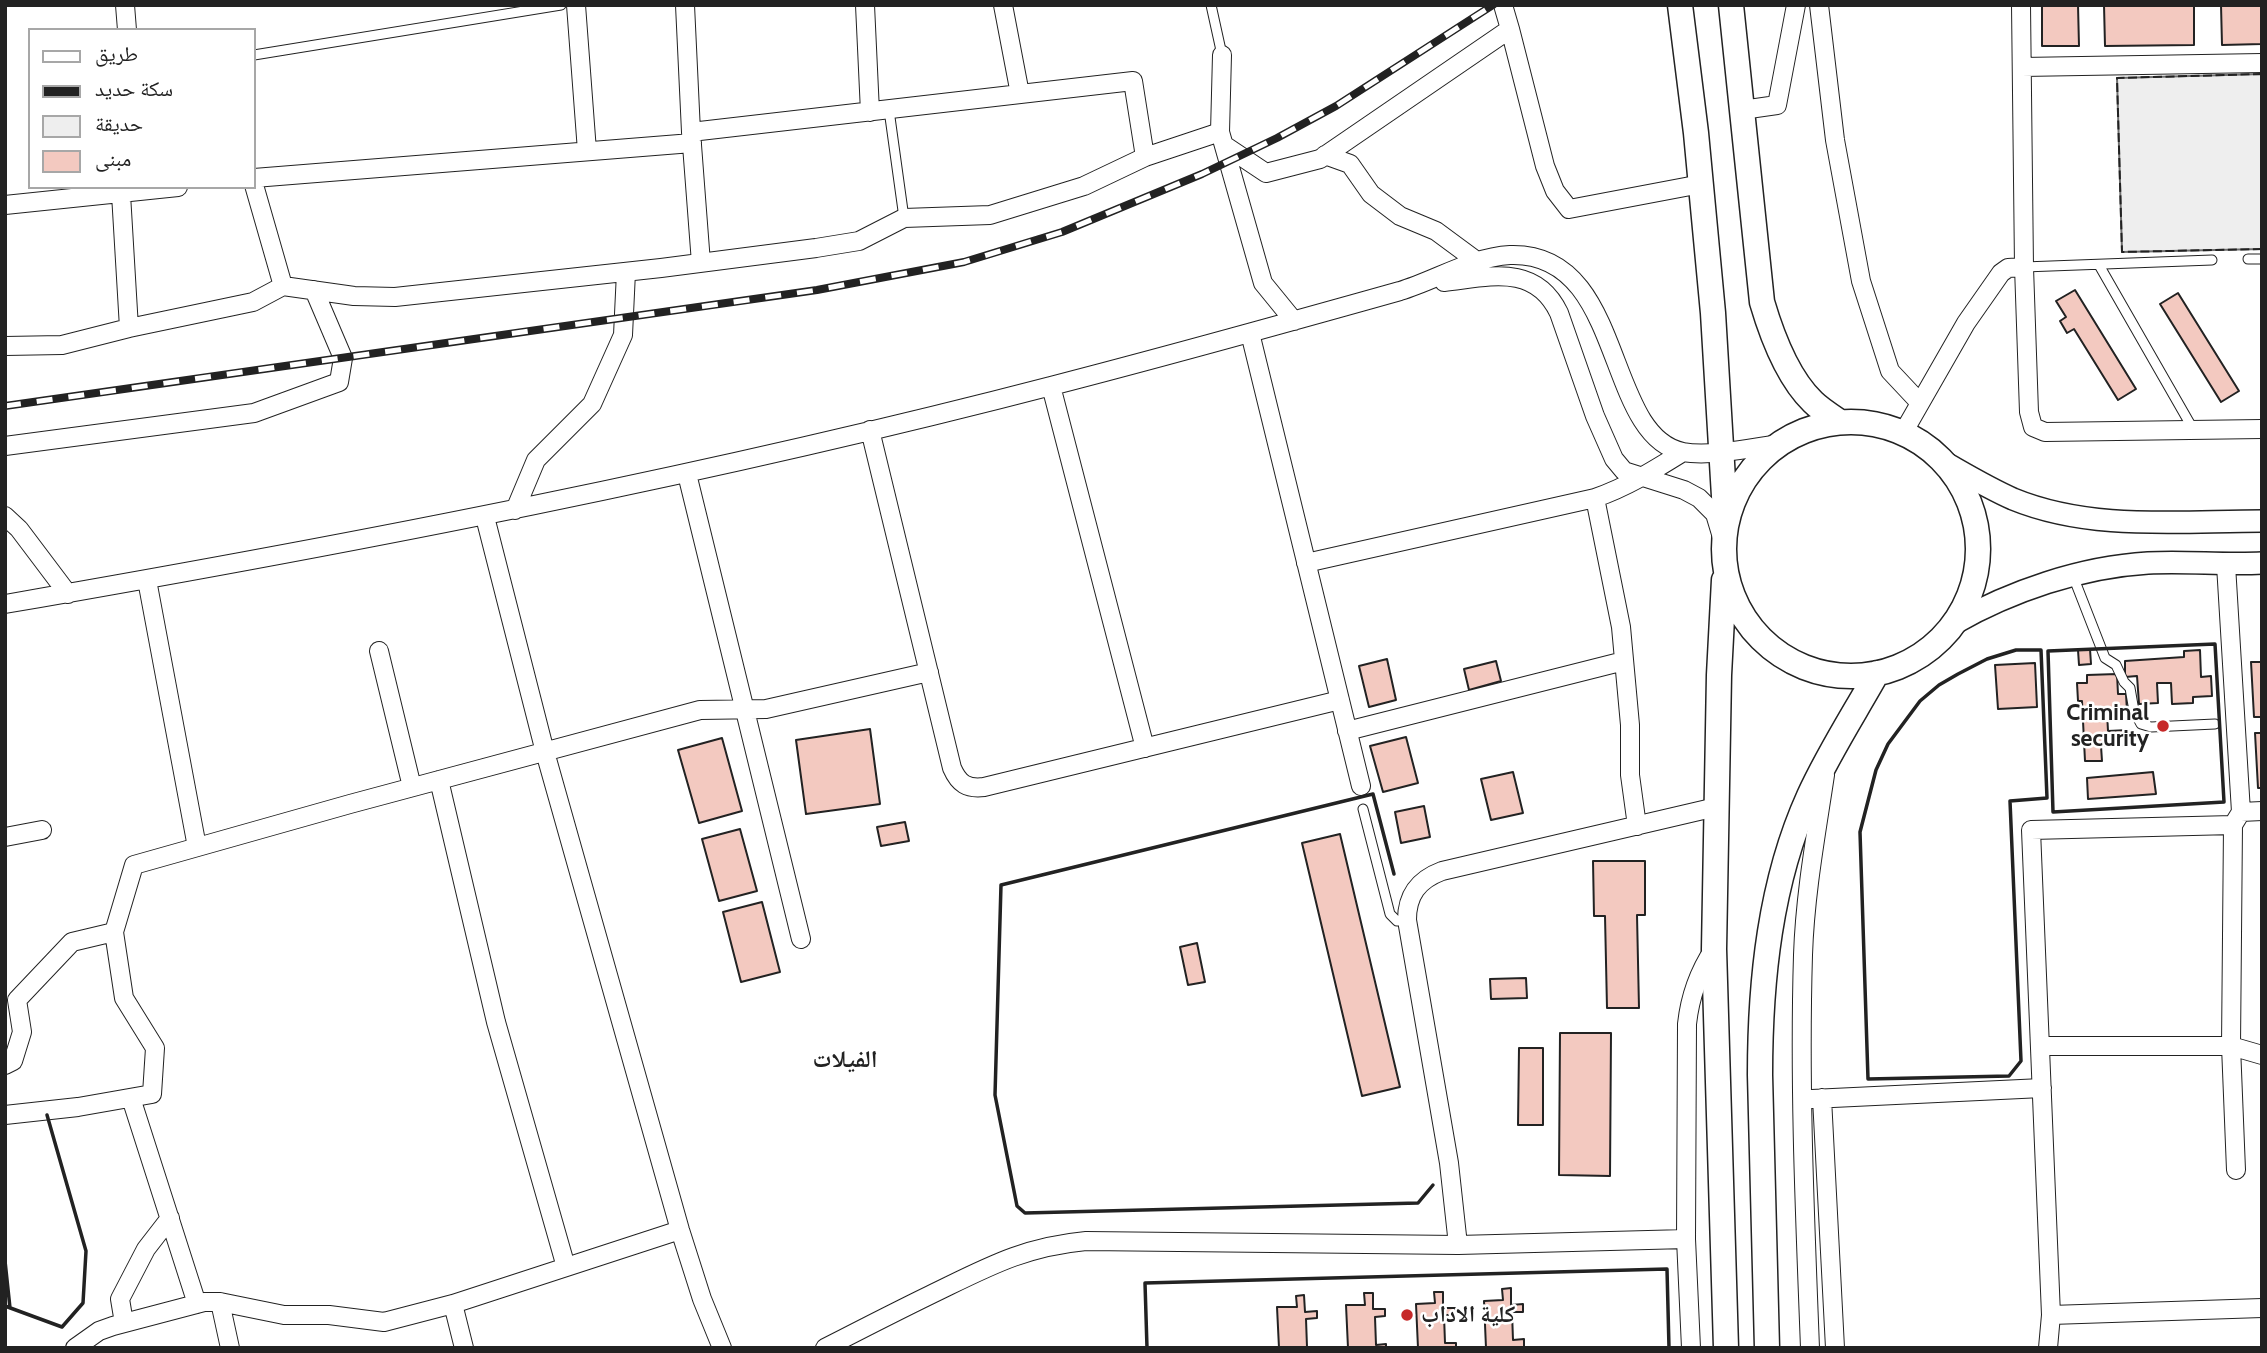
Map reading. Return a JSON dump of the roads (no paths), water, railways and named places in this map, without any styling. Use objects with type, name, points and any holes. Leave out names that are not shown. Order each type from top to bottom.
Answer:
[{"type":"main road","points":[[1679,5],[1701,184],[1723,452],[1725,544],[1714,949],[1726,1348]]},
{"type":"main road","points":[[1731,5],[1762,302],[1768,324],[1799,384],[1812,401],[1840,422]]},
{"type":"main road","points":[[1840,422],[1872,424],[1903,433],[1924,445],[1942,461],[1954,474],[1967,498],[1978,541],[1978,558],[1970,593],[1944,636],[1920,656],[1892,670],[1850,676],[1823,673],[1798,664],[1775,650],[1755,632],[1740,610],[1730,585],[1725,544],[1733,503],[1745,478],[1766,454],[1808,429],[1840,422]]},
{"type":"main road","points":[[1767,1348],[1760,1031],[1768,943],[1793,839],[1809,795],[1877,673]]},
{"type":"street","points":[[125,5],[127,28]]},
{"type":"street","points":[[576,5],[587,151]]},
{"type":"street","points":[[685,5],[691,137],[701,263]]},
{"type":"street","points":[[865,5],[870,112]]},
{"type":"street","points":[[1003,5],[1020,94]]},
{"type":"street","points":[[1503,5],[1545,166],[1555,191],[1569,209],[1701,184]]},
{"type":"street","points":[[1742,110],[1777,105],[1796,5]]},
{"type":"street","points":[[1819,5],[1835,140],[1861,281],[1890,371],[1920,402]]},
{"type":"street","points":[[2021,5],[2024,267],[2029,412],[2033,427],[2045,432],[2262,429]]},
{"type":"street","points":[[1222,139],[1266,173],[1325,155],[1510,29]]},
{"type":"street","points":[[1222,55],[1222,139],[1263,283],[1294,321]]},
{"type":"street","points":[[2022,67],[2262,63]]},
{"type":"street","points":[[256,178],[587,151],[870,112],[1133,82],[1145,157]]},
{"type":"street","points":[[5,346],[62,345],[253,302],[283,286],[354,296],[395,296],[626,272],[859,241],[904,218],[990,215],[1084,186],[1145,157],[1222,139]]},
{"type":"street","points":[[1325,155],[1350,164],[1371,194],[1399,216],[1436,231],[1478,262]]},
{"type":"street","points":[[5,205],[155,189]]},
{"type":"street","points":[[255,189],[283,286]]},
{"type":"street","points":[[129,328],[132,191]]},
{"type":"street","points":[[5,604],[485,517],[687,474],[1051,386],[1294,321],[1420,285],[1478,262],[1513,255],[1527,256],[1556,266],[1579,285],[1592,307],[1647,428],[1657,440],[1683,452],[1723,452],[1779,444]]},
{"type":"street","points":[[1903,433],[1966,323],[2001,273],[2008,268],[2024,267]]},
{"type":"street","points":[[515,510],[536,460],[592,404],[623,335],[626,272]]},
{"type":"street","points":[[1420,285],[1506,276],[1524,279],[1541,289],[1559,313],[1595,416],[1614,459],[1624,471],[1699,498],[1715,514],[1725,544]]},
{"type":"street","points":[[5,446],[254,413],[339,382],[343,358],[314,290]]},
{"type":"street","points":[[1250,333],[1361,786]]},
{"type":"street","points":[[1051,386],[1146,747]]},
{"type":"street","points":[[870,430],[952,768],[957,779],[964,785],[973,788],[1340,700]]},
{"type":"street","points":[[1306,563],[1595,498],[1642,478],[1683,452]]},
{"type":"street","points":[[1942,461],[2014,499],[2073,516],[2134,522],[2262,521]]},
{"type":"street","points":[[687,474],[801,939]]},
{"type":"street","points":[[1595,498],[1621,627],[1630,725],[1630,775],[1637,826]]},
{"type":"street","points":[[5,516],[19,529],[68,594]]},
{"type":"street","points":[[485,517],[545,752],[680,1230],[702,1299],[722,1348]]},
{"type":"street","points":[[1953,624],[1981,608],[2090,571],[2148,563],[2262,563]]},
{"type":"street","points":[[2226,565],[2237,819],[2231,1046],[2236,1170]]},
{"type":"street","points":[[147,580],[197,847]]},
{"type":"street","points":[[379,651],[412,787]]},
{"type":"street","points":[[1347,731],[1624,661]]},
{"type":"street","points":[[5,1115],[78,1107],[152,1094],[155,1048],[124,998],[114,932],[134,865],[700,710],[766,709],[929,672]]},
{"type":"street","points":[[1810,1348],[1802,1099],[1803,953],[1808,889],[1828,761]]},
{"type":"street","points":[[439,780],[496,1022],[566,1266]]},
{"type":"street","points":[[1458,1245],[1449,1163],[1407,920],[1411,895],[1429,876],[1716,807]]},
{"type":"street","points":[[2048,1348],[2051,1315],[2031,830],[2237,819],[2262,811]]},
{"type":"street","points":[[5,838],[42,830]]},
{"type":"street","points":[[5,1065],[13,1061],[22,1032],[17,1000],[72,942],[114,932]]},
{"type":"street","points":[[1691,1348],[1686,1239],[1687,1024],[1695,985],[1714,949]]},
{"type":"street","points":[[2040,1046],[2231,1046],[2262,1055]]},
{"type":"street","points":[[1802,1099],[2042,1088]]},
{"type":"street","points":[[131,1098],[197,1304]]},
{"type":"street","points":[[1822,1098],[1835,1348]]},
{"type":"street","points":[[124,1323],[120,1299],[146,1249],[170,1218]]},
{"type":"street","points":[[75,1348],[99,1331],[124,1323],[197,1304],[220,1302],[284,1315],[329,1315],[384,1322],[453,1304],[680,1230]]},
{"type":"street","points":[[825,1348],[998,1261],[1029,1250],[1059,1244],[1086,1241],[1458,1245],[1686,1239]]},
{"type":"street","points":[[220,1302],[230,1348]]},
{"type":"street","points":[[453,1304],[464,1348]]},
{"type":"street","points":[[2051,1315],[2262,1308]]},
{"type":"lane","points":[[256,55],[561,5]]},
{"type":"lane","points":[[1211,5],[1222,55]]},
{"type":"lane","points":[[889,110],[904,218]]},
{"type":"lane","points":[[2248,259],[2262,259]]},
{"type":"lane","points":[[2024,267],[2212,260]]},
{"type":"lane","points":[[2099,264],[2194,430]]},
{"type":"lane","points":[[2073,576],[2105,658],[2116,664],[2124,682],[2130,688],[2134,711],[2141,724],[2151,727],[2215,724]]},
{"type":"lane","points":[[1363,809],[1390,914],[1397,921],[1407,920]]},
{"type":"railway","points":[[5,406],[817,290],[964,262],[1062,232],[1202,174],[1277,138],[1336,106],[1493,5]]},
{"type":"place","name":"Criminal security","points":[[2163,726]]},
{"type":"place","name":"كلية الاداب","points":[[1407,1315]]},
{"type":"district","name":"الفيلات","points":[[845,1060]]}]
